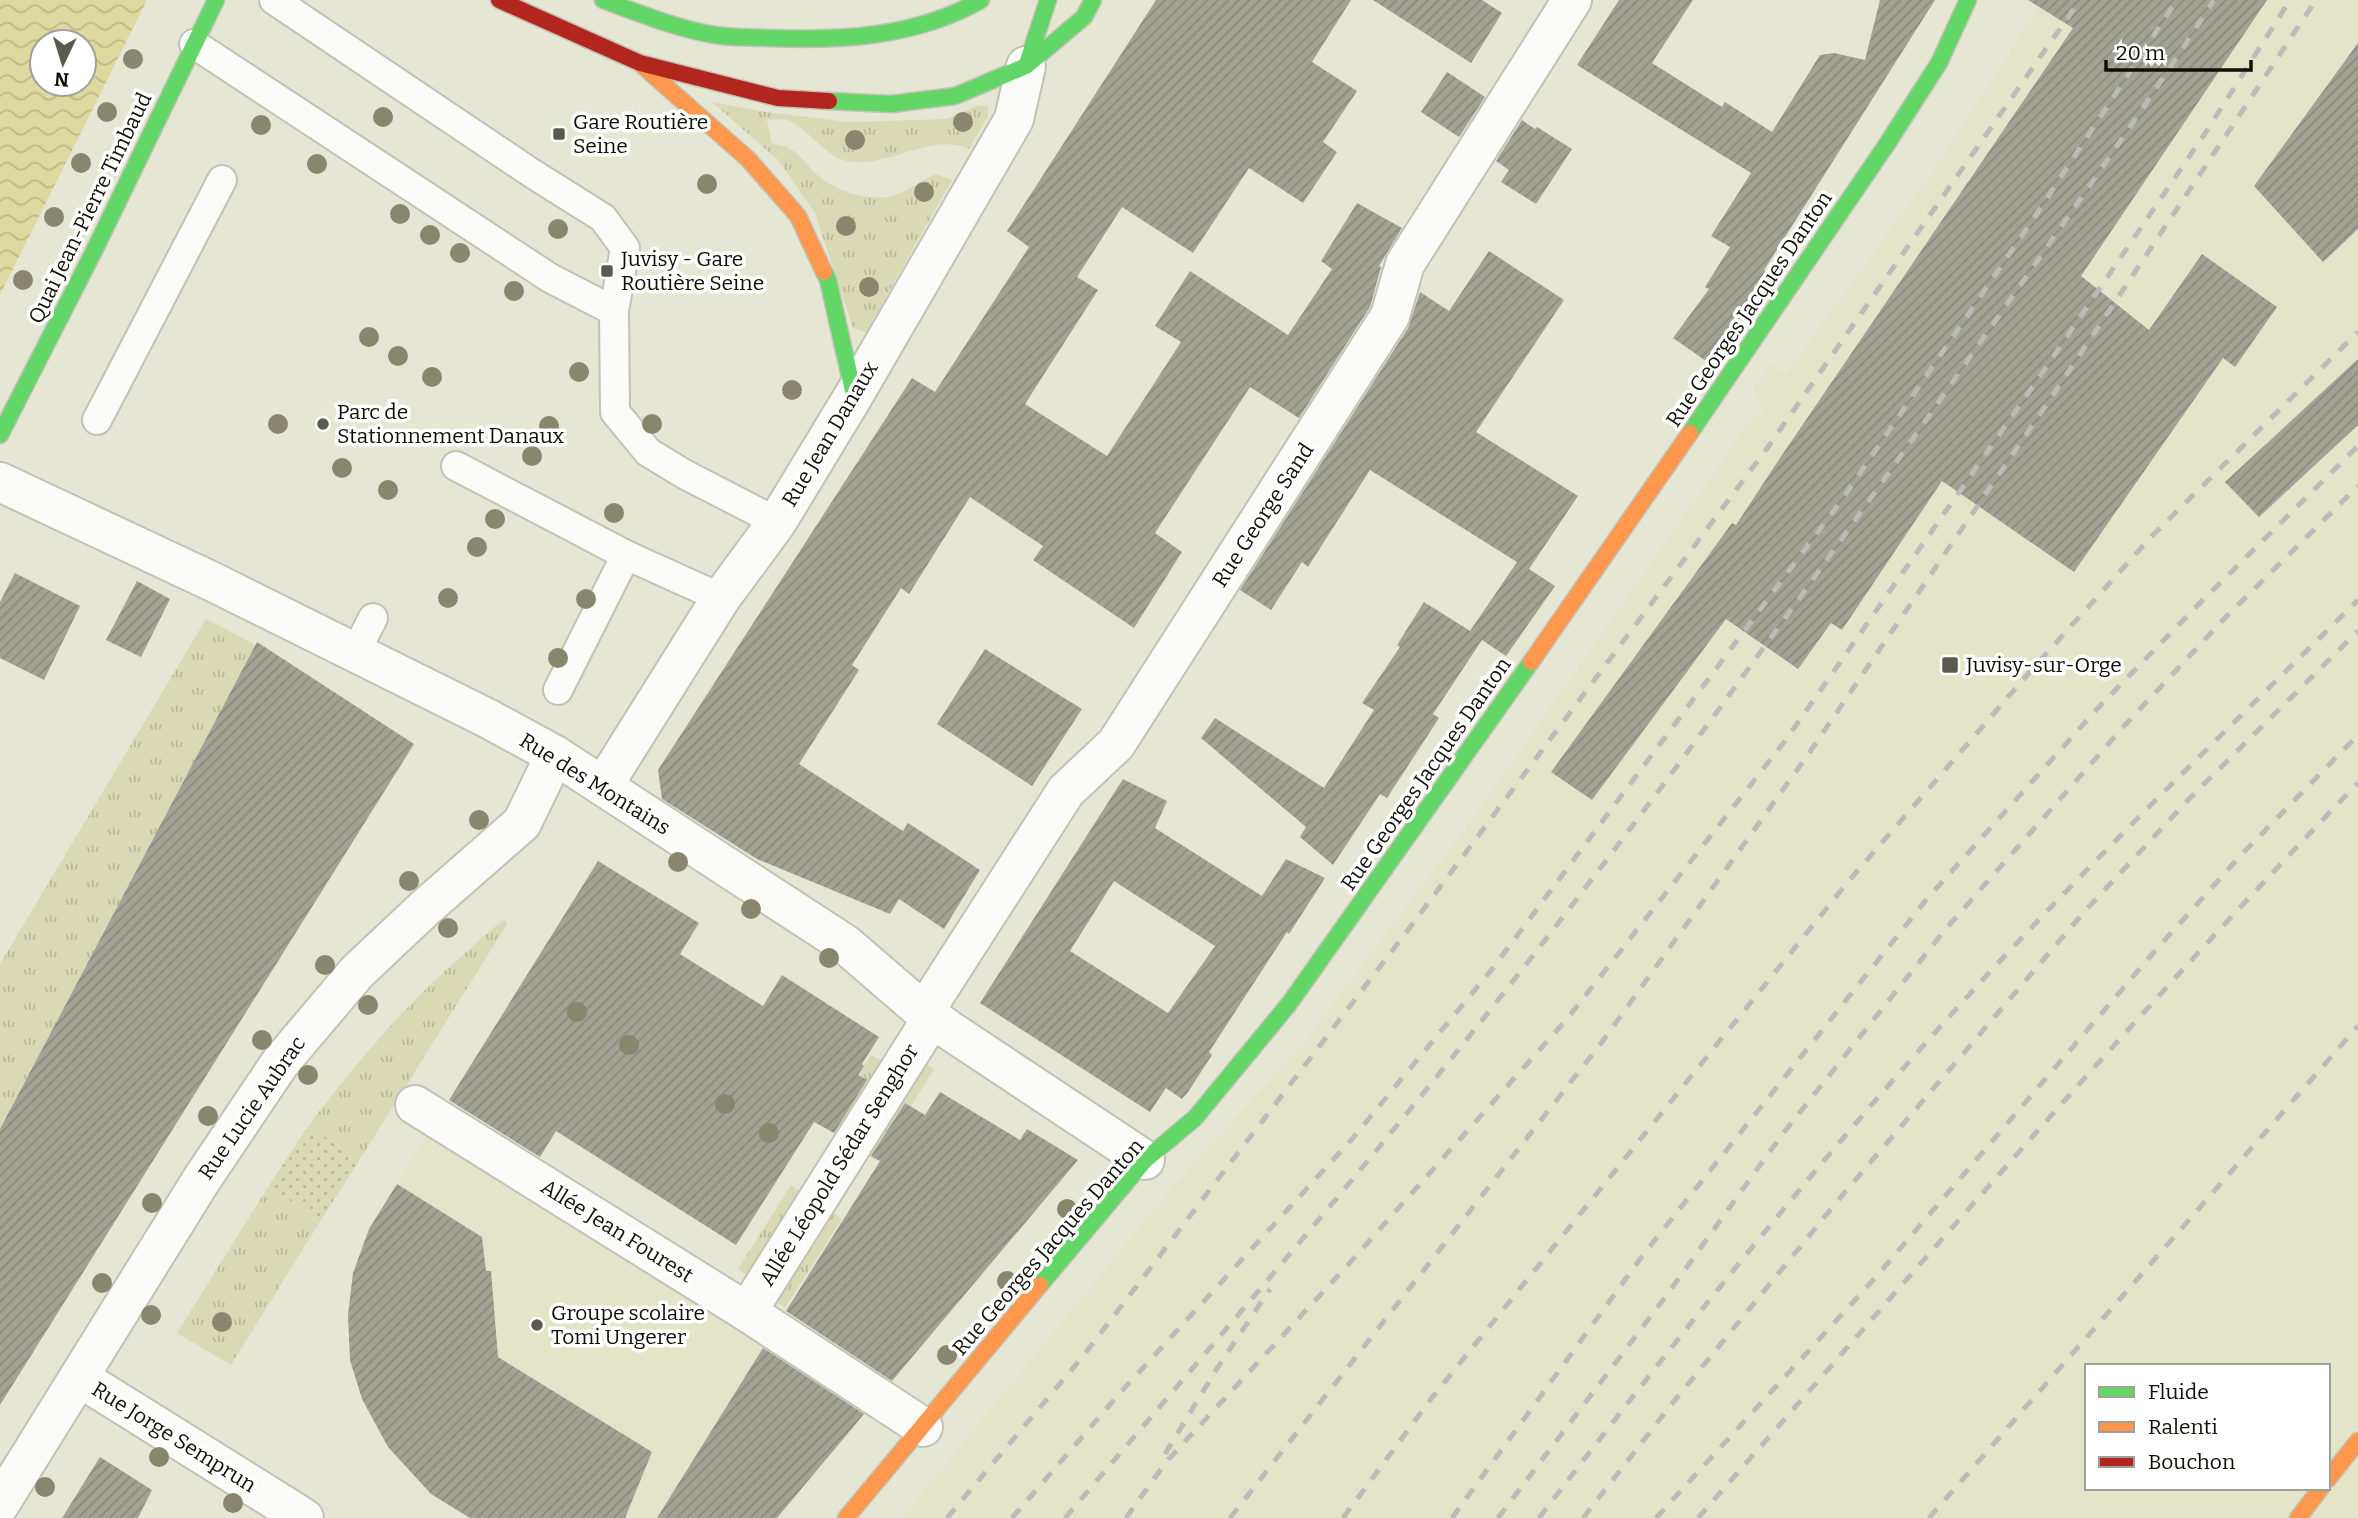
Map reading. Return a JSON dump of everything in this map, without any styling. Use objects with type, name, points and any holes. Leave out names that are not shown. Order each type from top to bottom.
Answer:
[{"type":"main road","name":"Quai Jean-Pierre Timbaud","points":[[0,435],[93,253],[216,0]]},
{"type":"main road","points":[[499,0],[640,63],[778,98],[891,104],[955,96],[1026,66],[1084,17],[1093,0]]},
{"type":"main road","points":[[603,0],[645,16],[712,35],[779,39],[859,37],[886,33],[922,25],[968,9],[981,0]]},
{"type":"main road","points":[[1026,66],[1048,0]]},
{"type":"main road","name":"Rue Georges Jacques Danton","points":[[846,1518],[1145,1160],[1195,1118],[1289,1004],[1586,584],[1887,144],[1939,63],[1968,0]]},
{"type":"main road","points":[[640,63],[748,159],[799,216],[828,280],[854,395]]},
{"type":"main road","points":[[2330,1476],[2358,1441]]},
{"type":"main road","points":[[2298,1518],[2319,1490]]},
{"type":"street","name":"Rue George Sand","points":[[928,1015],[1066,791],[1115,744],[1368,351],[1390,316],[1405,264],[1572,0]]},
{"type":"street","name":"Rue Jean Danaux","points":[[603,786],[721,598],[777,522],[854,395],[1014,119],[1026,66]]},
{"type":"street","name":"Rue des Montains","points":[[0,482],[211,581],[555,755],[845,944],[928,1015],[1145,1160]]},
{"type":"street","name":"Rue Lucie Aubrac","points":[[0,1504],[202,1179],[280,1063],[357,972],[522,823],[555,755]]},
{"type":"street","name":"Allée Léopold Sédar Senghor","points":[[747,1312],[928,1015]]},
{"type":"street","name":"Allée Jean Fourest","points":[[415,1105],[747,1312],[923,1427]]},
{"type":"street","name":"Rue Jorge Semprun","points":[[80,1378],[304,1518]]},
{"type":"lane","points":[[274,0],[603,218],[625,248],[614,311],[615,412],[648,452],[684,474],[777,522]]},
{"type":"lane","points":[[194,44],[550,278],[614,311]]},
{"type":"lane","points":[[97,420],[222,180]]},
{"type":"lane","points":[[456,466],[626,555],[721,598]]},
{"type":"lane","points":[[558,690],[626,555]]},
{"type":"lane","points":[[355,653],[373,618]]},
{"type":"shaded area","points":[[2028,0],[2358,0],[2358,1518],[902,1518],[1171,1189],[1302,1045],[1472,820],[1753,417],[1763,414],[1754,387],[1771,364],[1786,374],[1933,171],[2039,7]]},
{"type":"shaded area","name":"Groupe scolaire Tomi Ungerer","points":[[426,1137],[866,1412],[777,1518],[470,1518],[431,1494],[388,1447],[362,1399],[350,1360],[348,1315],[353,1273],[369,1229]]},
{"type":"green space","points":[[712,102],[848,122],[946,119],[979,105],[988,106],[988,116],[969,149],[940,144],[867,162],[842,160],[797,125],[781,119],[767,120],[772,144],[792,150],[822,179],[851,193],[872,197],[892,196],[936,174],[952,180],[866,332],[853,328],[815,213],[778,160]]},
{"type":"green space","points":[[206,619],[256,645],[0,1129],[0,964]]},
{"type":"green space","points":[[505,920],[506,926],[359,1161],[309,1125],[401,1015],[483,936]]},
{"type":"green space","points":[[893,1044],[896,1047],[841,1137],[826,1127],[871,1055],[883,1061]]},
{"type":"green space","points":[[923,1062],[934,1069],[877,1161],[866,1154]]},
{"type":"green space","points":[[309,1125],[359,1161],[321,1220],[268,1187]]},
{"type":"green space","points":[[791,1185],[805,1194],[752,1278],[738,1269]]},
{"type":"green space","points":[[268,1187],[321,1220],[231,1365],[177,1333]]},
{"type":"green space","points":[[829,1210],[842,1219],[785,1308],[773,1300]]},
{"type":"water","points":[[0,0],[147,0],[0,295]]},
{"type":"building","points":[[1156,0],[1351,0],[1312,62],[1357,91],[1323,142],[1337,152],[1303,203],[1249,168],[1193,253],[1122,207],[1077,277],[1098,290],[1025,404],[1107,456],[1181,342],[1155,326],[1190,271],[1288,335],[1332,269],[1321,261],[1357,203],[1402,228],[1379,266],[1381,267],[1370,307],[1299,418],[1250,387],[1155,533],[1182,552],[1134,628],[1033,560],[1043,546],[970,497],[909,594],[901,588],[852,665],[859,670],[799,764],[903,831],[908,823],[980,870],[944,929],[899,899],[890,914],[757,859],[662,799],[658,770],[912,378],[935,392],[1029,247],[1007,231]]},
{"type":"building","points":[[1373,0],[1482,0],[1502,13],[1471,63]]},
{"type":"building","points":[[1619,0],[1693,0],[1652,63],[1722,107],[1725,102],[1772,132],[1820,55],[1834,53],[1865,60],[1880,0],[1935,0],[1764,270],[1771,274],[1709,363],[1673,338],[1709,289],[1705,287],[1730,247],[1711,236],[1751,173],[1577,65]]},
{"type":"building","points":[[2028,0],[2267,0],[2081,276],[2149,330],[2202,254],[2277,307],[2235,367],[2223,358],[2074,572],[1942,481],[1842,630],[1831,623],[1798,669],[1726,619],[1592,800],[1551,772],[1732,523],[1736,525],[2073,28]]},
{"type":"building","points":[[2358,43],[2358,229],[2323,262],[2254,186]]},
{"type":"building","points":[[1447,72],[1485,97],[1459,137],[1421,112]]},
{"type":"building","points":[[1522,120],[1572,149],[1536,204],[1501,182],[1509,170],[1496,161]]},
{"type":"building","points":[[1489,251],[1564,300],[1476,432],[1578,496],[1529,569],[1555,586],[1506,656],[1482,640],[1433,714],[1439,718],[1387,798],[1380,794],[1333,865],[1300,837],[1306,827],[1201,738],[1215,718],[1324,788],[1374,710],[1362,703],[1400,647],[1397,645],[1424,602],[1470,631],[1517,562],[1370,470],[1308,567],[1302,562],[1271,610],[1240,590],[1408,328],[1420,292],[1449,311]]},
{"type":"building","points":[[2358,359],[2358,425],[2259,517],[2225,482]]},
{"type":"building","points":[[15,573],[80,606],[44,680],[0,658],[0,602]]},
{"type":"building","points":[[137,581],[170,599],[141,657],[106,640]]},
{"type":"building","points":[[257,642],[414,744],[0,1405],[0,1129]]},
{"type":"building","points":[[985,649],[1082,709],[1032,786],[937,724]]},
{"type":"building","points":[[1123,779],[1167,801],[1155,828],[1262,896],[1286,859],[1325,878],[1209,1052],[1212,1055],[1188,1092],[1182,1099],[1166,1088],[1150,1112],[980,1003]],"holes":[[[1114,881],[1215,946],[1168,1013],[1070,951]]]},
{"type":"building","points":[[598,861],[699,923],[680,954],[763,1006],[782,975],[879,1037],[858,1075],[867,1080],[834,1133],[814,1122],[736,1245],[556,1131],[540,1157],[449,1100]]},
{"type":"building","points":[[940,1092],[1020,1140],[1027,1129],[1078,1160],[892,1381],[786,1311],[880,1161],[871,1156],[905,1103],[925,1115]]},
{"type":"building","points":[[397,1184],[482,1237],[486,1271],[491,1271],[498,1357],[652,1452],[625,1518],[470,1518],[431,1494],[388,1447],[362,1399],[350,1360],[348,1315],[353,1273],[369,1229]]},
{"type":"building","points":[[763,1348],[864,1414],[777,1518],[657,1518]]},
{"type":"building","points":[[100,1457],[152,1490],[138,1518],[62,1518]]},
{"type":"railway","points":[[947,1518],[1084,1355],[1414,922],[1768,447],[2080,0]]},
{"type":"railway","points":[[1012,1518],[1120,1393],[1352,1139],[1493,968],[1841,501],[2038,212],[2177,0]]},
{"type":"railway","points":[[1065,1518],[1403,1118],[1622,839],[1782,622],[1938,403],[2113,152],[2214,0]]},
{"type":"railway","points":[[1126,1518],[1166,1462],[1346,1267],[1567,1019],[1785,741],[2034,385],[2206,132],[2290,0]]},
{"type":"railway","points":[[1230,1518],[1602,1042],[1805,759],[2053,395],[2316,0]]},
{"type":"railway","points":[[1343,1518],[1431,1399],[1847,883],[2151,537],[2358,332]]},
{"type":"railway","points":[[1452,1518],[1646,1251],[1926,900],[2097,709],[2358,446]]},
{"type":"railway","points":[[1498,1518],[1669,1292],[1781,1136],[1944,931],[2126,724],[2224,619],[2358,486]]},
{"type":"railway","points":[[1539,1518],[1647,1378],[1758,1241],[1929,1039],[2079,878],[2358,600]]},
{"type":"railway","points":[[1583,1518],[1671,1405],[1840,1198],[2084,912],[2190,798],[2358,631]]},
{"type":"railway","points":[[1656,1518],[1875,1278],[2154,952],[2243,853],[2358,735]]},
{"type":"railway","points":[[1698,1518],[2106,1055],[2358,783]]},
{"type":"railway","points":[[1929,1518],[2358,1026]]},
{"type":"railway","points":[[1165,1454],[1270,1289]]},
{"type":"traffic: fast","points":[[0,435],[93,253],[216,0]]},
{"type":"traffic: fast","points":[[603,0],[701,32],[728,37],[796,39],[851,37],[905,29],[931,22],[981,0]]},
{"type":"traffic: fast","points":[[1027,64],[1048,0]]},
{"type":"traffic: fast","points":[[829,101],[891,104],[955,96],[1026,66],[1084,17],[1093,0]]},
{"type":"traffic: fast","points":[[1690,433],[1887,144],[1939,63],[1968,0]]},
{"type":"traffic: fast","points":[[824,272],[854,395]]},
{"type":"traffic: fast","points":[[1040,1285],[1145,1160],[1195,1118],[1289,1004],[1531,662]]},
{"type":"traffic: slow","points":[[644,67],[748,159],[798,216],[824,272]]},
{"type":"traffic: slow","points":[[1531,662],[1690,433]]},
{"type":"traffic: slow","points":[[846,1518],[1040,1285]]},
{"type":"traffic: slow","points":[[2330,1476],[2358,1441]]},
{"type":"traffic: slow","points":[[2298,1518],[2319,1490]]},
{"type":"traffic: jam","points":[[499,0],[640,63],[778,98],[829,101]]},
{"type":"place","name":"Gare Routière Seine","points":[[559,134]]},
{"type":"place","name":"Juvisy - Gare Routière Seine","points":[[607,271]]},
{"type":"place","name":"Parc de Stationnement Danaux","points":[[323,424]]},
{"type":"place","name":"Juvisy-sur-Orge","points":[[1950,665]]},
{"type":"place","name":"Groupe scolaire Tomi Ungerer","points":[[537,1325]]}]
